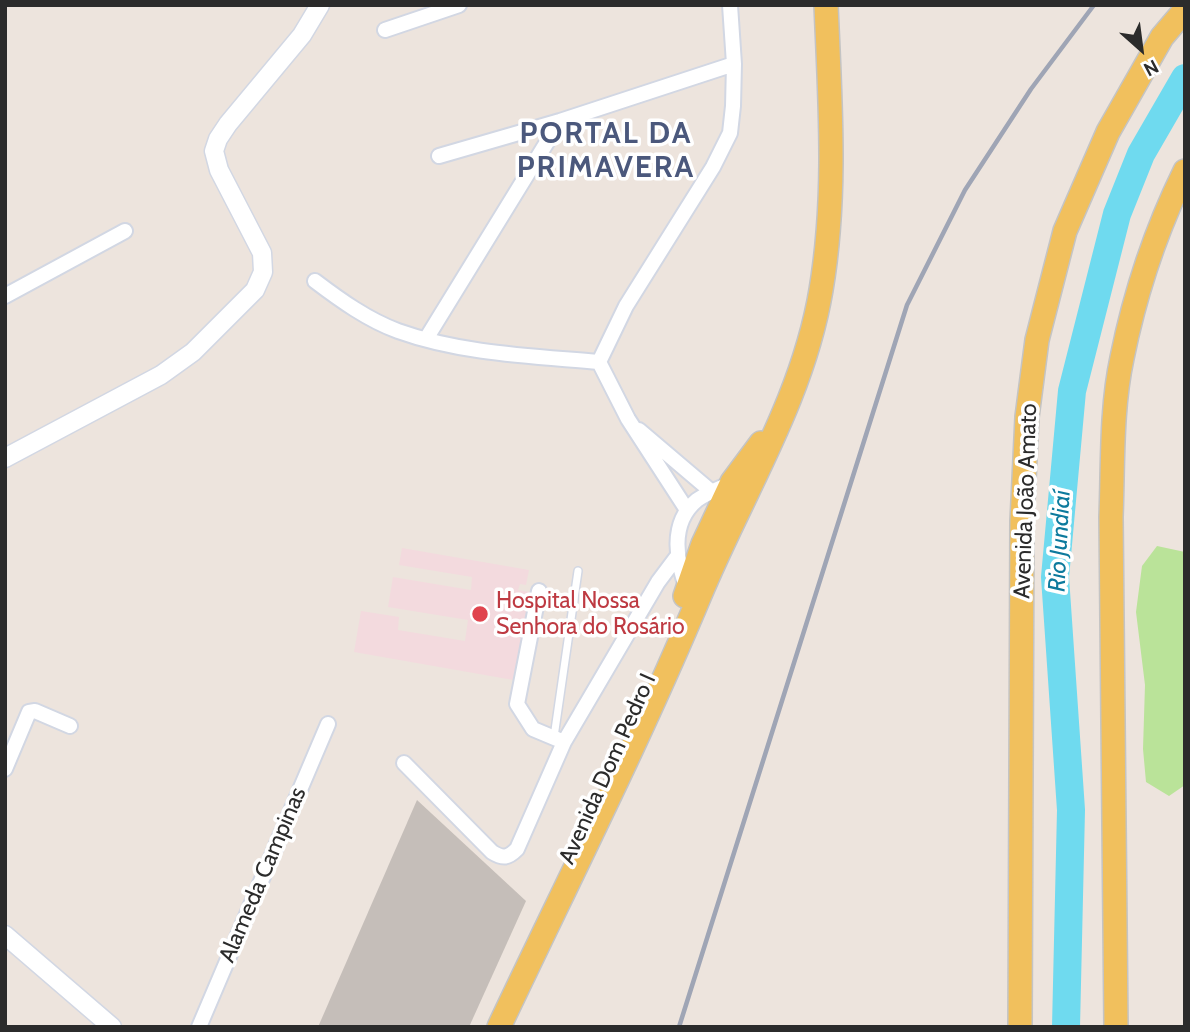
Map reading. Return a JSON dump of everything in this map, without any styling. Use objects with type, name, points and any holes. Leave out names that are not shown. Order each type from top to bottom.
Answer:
[{"type":"main road","name":"Avenida Dom Pedro I","points":[[489,1027],[692,598],[762,464],[807,346],[821,291],[831,205],[831,114],[826,5]]},
{"type":"main road","name":"Avenida João Amato","points":[[1020,1027],[1023,521],[1027,417],[1037,340],[1066,231],[1108,132],[1162,37],[1185,10]]},
{"type":"main road","points":[[1116,1027],[1111,517],[1114,434],[1121,359],[1141,283],[1165,212],[1185,171]]},
{"type":"main road","name":"Avenida Dom Pedro I","points":[[499,1027],[610,795],[692,598],[703,544],[722,487],[787,402]]},
{"type":"street","points":[[5,458],[161,375],[193,352],[255,290],[263,272],[262,253],[219,170],[215,150],[218,139],[228,124],[302,35],[320,5]]},
{"type":"street","points":[[384,30],[459,5]]},
{"type":"street","points":[[599,362],[626,306],[713,167],[730,132],[734,64],[730,5]]},
{"type":"street","points":[[439,156],[559,121],[734,64]]},
{"type":"street","points":[[426,339],[559,121]]},
{"type":"street","points":[[5,296],[125,231]]},
{"type":"street","points":[[315,281],[339,299],[396,330],[426,339],[470,350],[599,362]]},
{"type":"street","points":[[599,362],[628,419],[687,510]]},
{"type":"street","points":[[628,419],[722,487]]},
{"type":"street","points":[[692,598],[677,558],[677,538],[687,510],[699,499],[762,464]]},
{"type":"street","points":[[404,763],[492,852],[500,858],[506,858],[517,849],[559,741],[658,582],[677,558]]},
{"type":"street","points":[[539,591],[517,704],[533,729],[559,741]]},
{"type":"street","points":[[5,768],[29,712],[35,711],[69,726]]},
{"type":"street","name":"Alameda Campinas","points":[[199,1027],[328,723]]},
{"type":"street","points":[[5,935],[112,1027]]},
{"type":"lane","points":[[559,741],[578,571]]},
{"type":"shaded area","name":"Hospital Nossa Senhora do Rosário","points":[[402,548],[529,570],[526,585],[520,584],[518,590],[535,593],[519,681],[354,652],[361,611],[399,617],[398,630],[465,641],[468,620],[388,607],[393,577],[471,590],[472,577],[399,565]]},
{"type":"green space","points":[[1157,546],[1185,552],[1185,785],[1169,796],[1146,782],[1143,749],[1145,685],[1136,612],[1142,566]]},
{"type":"building","points":[[417,800],[526,901],[469,1027],[318,1027]]},
{"type":"waterway","name":"Rio Jundiaí","points":[[1066,1027],[1071,810],[1055,577],[1072,391],[1117,214],[1141,154],[1185,78]]},
{"type":"railway","points":[[679,1027],[907,305],[965,190],[1031,89],[1094,5]]},
{"type":"place","name":"Hospital Nossa Senhora do Rosário","points":[[480,614]]},
{"type":"district","name":"PORTAL DA PRIMAVERA","points":[[606,151]]}]
